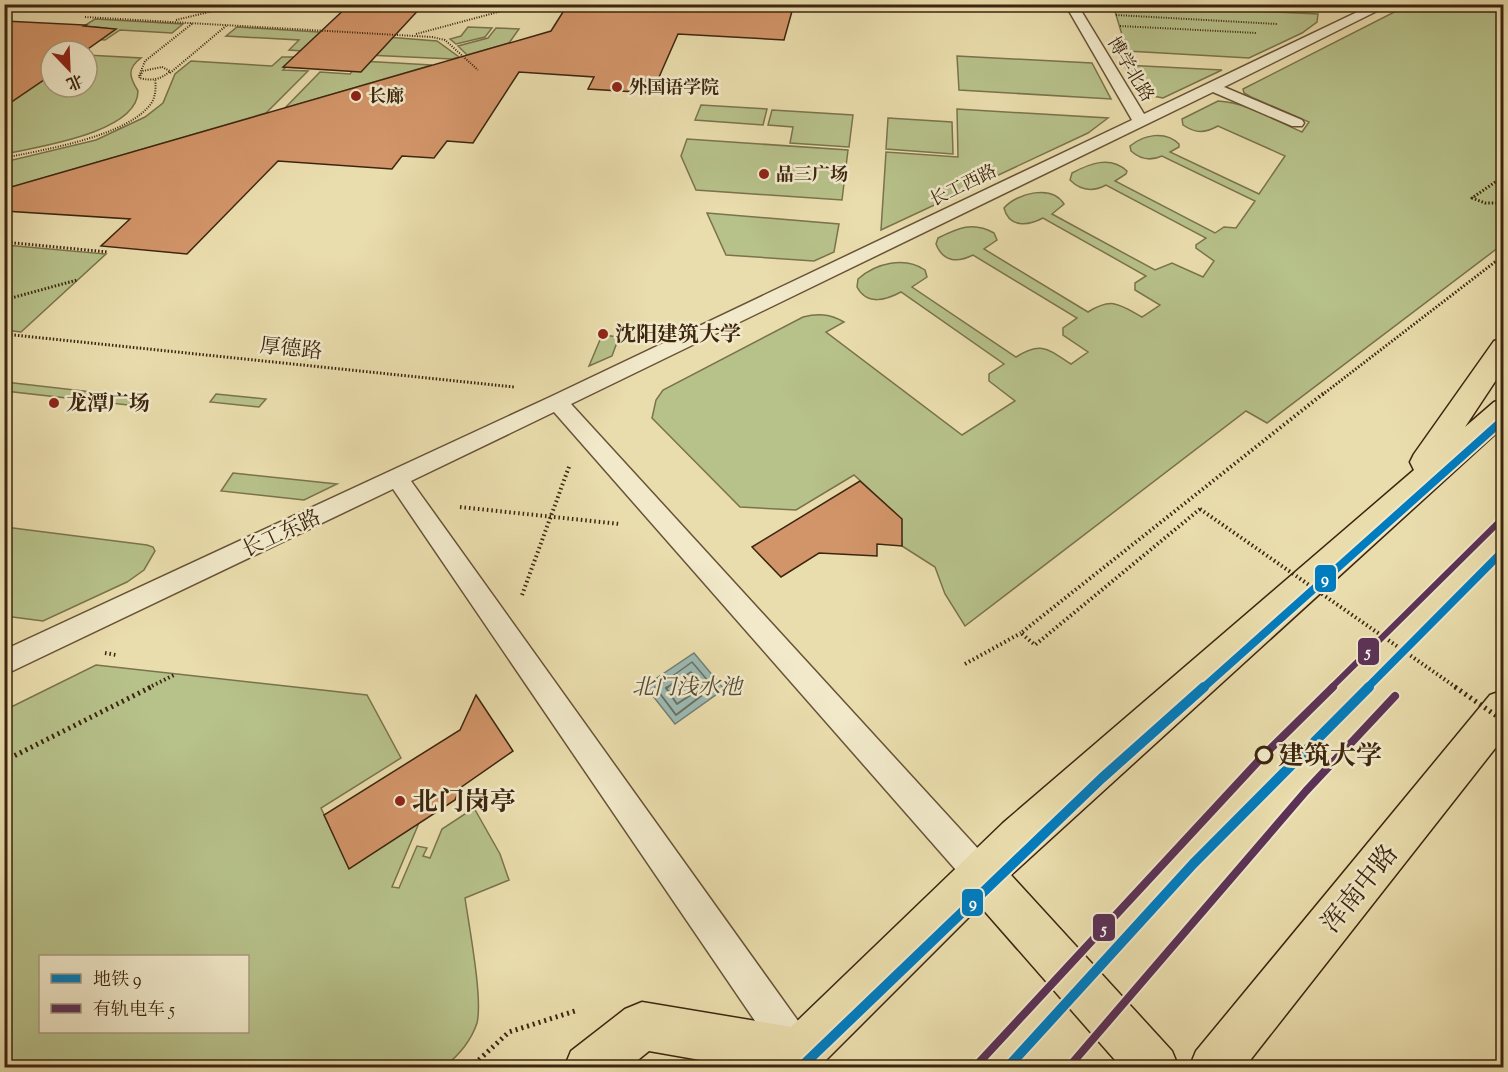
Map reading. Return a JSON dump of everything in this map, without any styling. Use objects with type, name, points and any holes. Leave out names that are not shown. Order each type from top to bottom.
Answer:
[{"type":"main road","points":[[1399,500],[1503,346]]},
{"type":"main road","points":[[588,1068],[642,1026],[797,1062],[1018,838],[1503,409]]},
{"type":"main road","name":"浑南中路","points":[[1213,1068],[1503,707]]},
{"type":"main road","points":[[981,875],[1155,1068]]},
{"type":"lane","name":"博学北路","points":[[1071,4],[1141,122]]},
{"type":"lane","name":"长工西路","points":[[566,398],[1386,4]]},
{"type":"lane","points":[[1324,33],[1335,20],[1335,13]]},
{"type":"lane","points":[[1213,87],[1297,123]]},
{"type":"lane","points":[[566,398],[583,430],[981,875]]},
{"type":"lane","name":"长工东路","points":[[4,663],[566,398]]},
{"type":"lane","points":[[398,478],[797,1062]]},
{"type":"path","points":[[170,22],[242,4]]},
{"type":"path","points":[[412,35],[528,4]]},
{"type":"path","points":[[1168,4],[1335,13]]},
{"type":"path","points":[[1116,15],[1324,33]]},
{"type":"path","points":[[86,17],[440,38],[446,40],[478,69]]},
{"type":"path","points":[[139,76],[145,61],[193,23]]},
{"type":"path","points":[[139,76],[141,79],[155,79],[170,72],[227,25]]},
{"type":"path","points":[[1119,26],[1324,33]]},
{"type":"path","points":[[139,76],[143,71],[157,67],[166,68],[170,72]]},
{"type":"path","points":[[4,158],[88,138],[128,121],[152,102],[155,93],[155,79]]},
{"type":"path","points":[[1503,176],[1472,198],[1485,203],[1503,204]]},
{"type":"path","points":[[4,242],[108,252]]},
{"type":"path","points":[[965,664],[1021,633],[1244,455],[1503,255]]},
{"type":"path","points":[[4,300],[77,280]]},
{"type":"path","name":"厚德路","points":[[4,334],[566,398]]},
{"type":"path","points":[[507,635],[583,430]]},
{"type":"path","points":[[415,502],[671,529]]},
{"type":"path","points":[[1021,633],[1035,645],[1200,509],[1503,722]]},
{"type":"path","points":[[4,761],[176,674]]},
{"type":"path","points":[[470,1068],[509,1032],[575,1011]]},
{"type":"green space","points":[[1319,4],[1319,10],[1205,5]]},
{"type":"green space","points":[[1113,5],[1318,14],[1317,22],[1302,33],[1249,58],[1127,51]]},
{"type":"green space","points":[[1408,5],[1503,5],[1503,244],[1267,423],[1246,411],[965,626],[945,594],[935,567],[902,546],[902,541],[853,539],[894,512],[854,475],[796,510],[740,507],[652,418],[656,400],[663,390],[803,317],[819,315],[834,317],[844,322],[826,332],[962,435],[1015,401],[989,381],[989,374],[1004,364],[901,292],[877,300],[866,297],[857,287],[858,279],[873,269],[891,263],[909,263],[917,266],[925,270],[927,277],[912,287],[1016,357],[1038,348],[1050,351],[1071,364],[1088,352],[1063,335],[1063,328],[1077,318],[973,255],[956,260],[947,258],[936,244],[938,238],[966,227],[986,229],[994,233],[997,240],[984,249],[1088,312],[1096,307],[1115,304],[1142,317],[1160,305],[1135,290],[1135,283],[1146,276],[1043,218],[1025,224],[1015,222],[1006,214],[1004,208],[1017,198],[1026,195],[1051,194],[1064,204],[1052,214],[1155,270],[1172,263],[1203,277],[1214,261],[1196,248],[1196,245],[1206,238],[1106,185],[1096,189],[1078,186],[1070,180],[1072,173],[1092,164],[1114,163],[1127,171],[1115,181],[1215,233],[1224,227],[1236,228],[1255,201],[1162,156],[1150,159],[1138,156],[1131,151],[1130,146],[1148,137],[1167,137],[1179,144],[1179,147],[1170,152],[1259,194],[1285,156],[1218,126],[1205,131],[1192,130],[1183,125],[1182,119],[1218,101],[1229,102],[1250,108],[1302,132],[1309,122],[1251,97],[1244,93],[1243,89]]},
{"type":"green space","points":[[95,19],[183,24],[172,33],[120,30],[105,40],[90,39],[105,28],[84,26]]},
{"type":"green space","points":[[237,27],[350,34],[303,51],[289,50],[299,40],[226,36]]},
{"type":"green space","points":[[468,27],[492,28],[485,37],[456,44],[450,39],[461,36]]},
{"type":"green space","points":[[496,28],[519,29],[509,43],[467,55],[458,46],[488,38]]},
{"type":"green space","points":[[361,35],[437,41],[459,57],[452,59],[367,55]]},
{"type":"green space","points":[[99,56],[141,58],[131,70],[131,78],[138,91],[134,105],[122,118],[83,136],[5,154],[4,107],[39,68],[39,99],[99,99]]},
{"type":"green space","points":[[957,56],[1092,63],[1111,99],[959,90]]},
{"type":"green space","points":[[282,57],[296,57],[283,70],[308,71],[266,113],[5,189],[4,162],[96,140],[145,117],[163,103],[175,74],[191,61],[272,66]]},
{"type":"green space","points":[[361,61],[432,65],[285,108],[320,72],[350,74]]},
{"type":"green space","points":[[1124,65],[1222,70],[1163,98],[1142,94]]},
{"type":"green space","points":[[701,105],[767,109],[763,125],[695,120]]},
{"type":"green space","points":[[957,109],[1108,118],[1088,133],[881,230],[886,152],[958,157]]},
{"type":"green space","points":[[772,110],[853,115],[849,147],[790,143],[793,127],[768,125]]},
{"type":"green space","points":[[888,118],[952,122],[953,154],[886,149]]},
{"type":"green space","points":[[687,139],[848,150],[842,200],[696,190],[681,156]]},
{"type":"green space","points":[[707,213],[839,224],[834,252],[814,261],[726,255]]},
{"type":"green space","points":[[4,245],[106,254],[21,332],[5,330]]},
{"type":"green space","points":[[602,335],[619,337],[612,356],[589,366]]},
{"type":"green space","points":[[5,382],[136,397],[128,405],[5,391]]},
{"type":"green space","points":[[216,394],[266,399],[259,407],[210,402]]},
{"type":"green space","points":[[233,473],[337,484],[304,500],[221,491]]},
{"type":"green space","points":[[5,527],[147,545],[153,547],[155,551],[144,570],[127,582],[43,621],[5,616]]},
{"type":"green space","points":[[96,665],[367,695],[401,758],[321,808],[349,868],[419,823],[392,887],[399,888],[417,846],[427,848],[423,856],[430,858],[442,829],[474,808],[500,854],[509,880],[465,898],[475,962],[478,997],[477,1023],[464,1048],[444,1067],[5,1068],[5,710]]},
{"type":"water","name":"北门浅水池","points":[[694,653],[724,689],[675,724],[645,686]]},
{"type":"building","points":[[350,4],[424,4],[361,72],[283,67]]},
{"type":"building","points":[[568,4],[794,4],[784,40],[678,34],[652,93],[588,89],[594,77],[519,72],[473,143],[447,141],[434,158],[402,156],[392,169],[278,161],[187,254],[101,246],[130,219],[4,211],[4,189],[551,31]]},
{"type":"building","points":[[4,21],[86,25],[84,26],[116,29],[99,41],[99,39],[39,39],[39,83],[4,107]]},
{"type":"building","points":[[860,481],[902,519],[902,546],[877,544],[877,556],[819,553],[781,577],[752,547]]},
{"type":"building","name":"北门岗亭","points":[[476,695],[513,751],[460,788],[455,800],[349,869],[324,815],[460,730]]},
{"type":"metro line","name":"9","points":[[800,1068],[1102,778],[1504,419]]},
{"type":"metro line","name":"9","points":[[1007,1068],[1193,864],[1504,550]]},
{"type":"tram line","name":"5","points":[[974,1068],[1264,755],[1504,517]]},
{"type":"tram line","name":"5","points":[[1068,1068],[1306,791],[1395,696]]},
{"type":"place","name":"外国语学院","points":[[617,87]]},
{"type":"place","name":"长廊","points":[[356,96]]},
{"type":"place","name":"品三广场","points":[[764,174]]},
{"type":"place","name":"沈阳建筑大学","points":[[603,334]]},
{"type":"place","name":"龙潭广场","points":[[54,403]]},
{"type":"place","name":"建筑大学","points":[[1264,755]]},
{"type":"place","name":"北门岗亭","points":[[400,801]]}]
